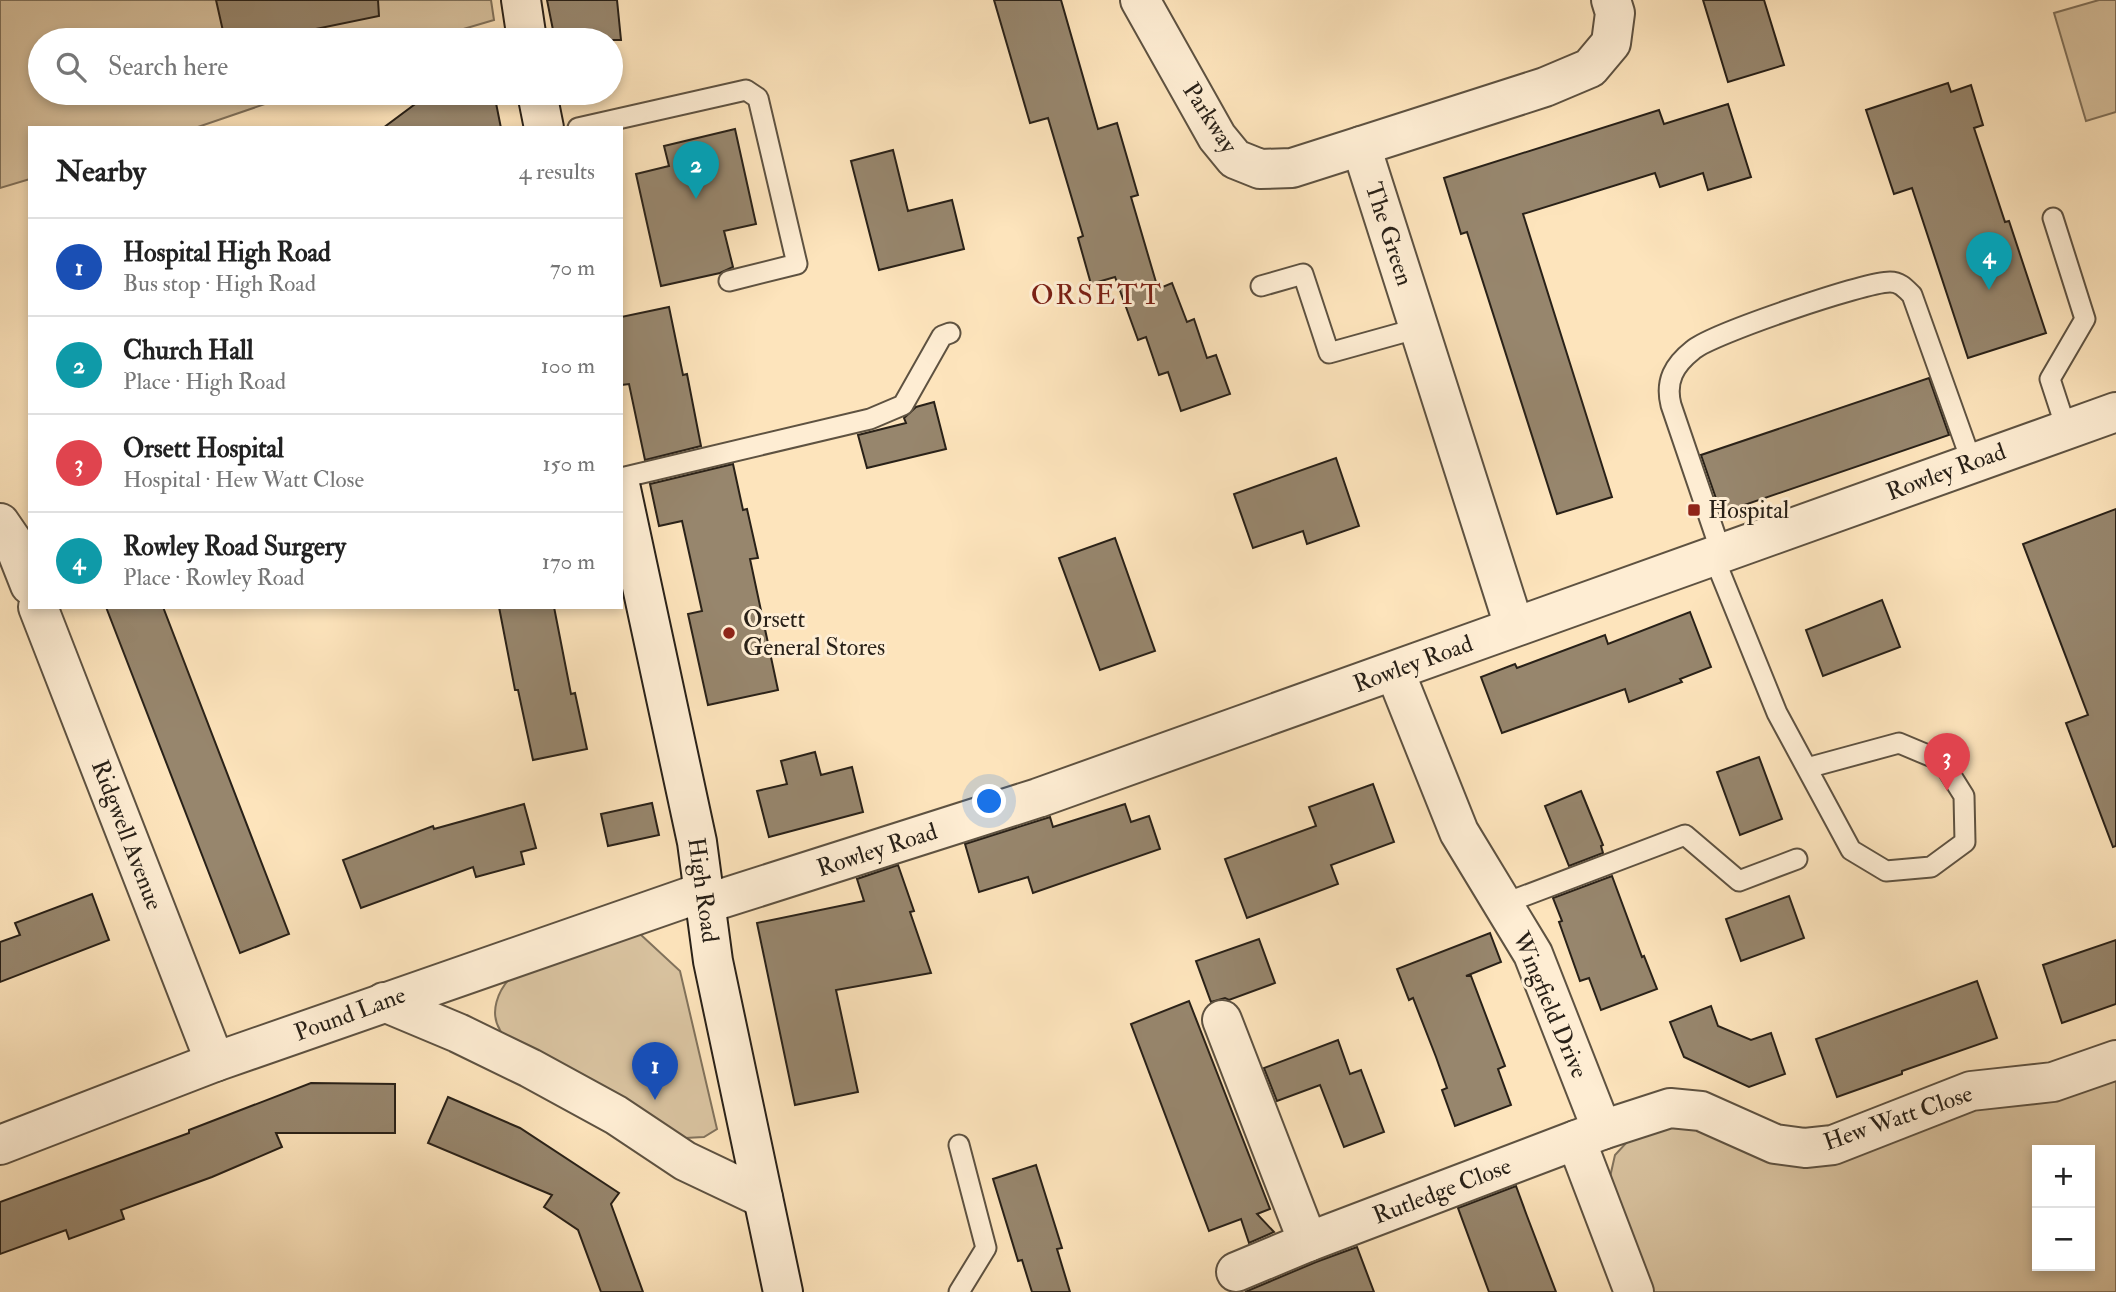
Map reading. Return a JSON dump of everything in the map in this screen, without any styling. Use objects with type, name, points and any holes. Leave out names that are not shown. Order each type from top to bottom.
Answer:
[{"type":"street","points":[[520,0],[525,28]]},
{"type":"street","name":"Parkway","points":[[1139,0],[1217,137],[1235,159],[1260,169],[1292,168],[1361,146]]},
{"type":"street","points":[[1361,146],[1545,87],[1590,68],[1612,43],[1615,13],[1611,0]]},
{"type":"street","points":[[539,105],[544,126]]},
{"type":"street","name":"The Green","points":[[1361,146],[1514,626]]},
{"type":"street","name":"Rowley Road","points":[[704,898],[1038,798],[2116,412]]},
{"type":"street","name":"High Road","points":[[623,498],[697,842],[713,961],[783,1292]]},
{"type":"street","points":[[0,523],[13,542],[28,580]]},
{"type":"street","name":"Ridgwell Avenue","points":[[39,609],[215,1062]]},
{"type":"street","name":"Wingfield Drive","points":[[1395,672],[1460,832],[1533,954],[1634,1292]]},
{"type":"street","name":"Pound Lane","points":[[0,1145],[215,1062],[384,1002],[704,898]]},
{"type":"street","points":[[384,1002],[458,1033],[530,1068],[616,1115],[685,1161],[763,1198]]},
{"type":"street","points":[[1222,1020],[1308,1242]]},
{"type":"street","name":"Hew Watt Close","points":[[1589,1135],[1670,1108],[1700,1111],[1775,1144],[1805,1148],[1833,1145],[1970,1091],[2053,1082],[2116,1060]]},
{"type":"street","name":"Rutledge Close","points":[[1236,1272],[1589,1135]]},
{"type":"lane","points":[[587,126],[746,90],[758,98],[797,264],[729,281]]},
{"type":"lane","points":[[2053,218],[2085,319],[2050,379],[2066,428]]},
{"type":"lane","points":[[1261,286],[1303,274],[1329,353],[1419,328]]},
{"type":"lane","points":[[1807,768],[1899,743],[1942,761],[1964,796],[1965,842],[1931,867],[1886,871],[1851,850],[1777,713],[1717,554],[1667,391],[1670,377],[1695,347],[1814,302],[1889,282],[1902,285],[1912,295],[1972,463]]},
{"type":"lane","points":[[623,478],[870,419],[903,405],[942,336],[950,332]]},
{"type":"lane","points":[[1503,904],[1685,835],[1739,881],[1797,859]]},
{"type":"lane","points":[[959,1145],[986,1248],[959,1292]]},
{"type":"shaded area","points":[[0,0],[491,0],[494,20],[467,28],[28,28],[28,105],[262,105],[201,126],[28,126],[28,180],[0,188]]},
{"type":"shaded area","points":[[2099,0],[2116,0],[2116,112],[2086,121],[2054,13]]},
{"type":"shaded area","points":[[640,934],[680,971],[717,1129],[704,1137],[685,1138],[513,1042],[502,1034],[497,1023],[496,1002],[511,977]]},
{"type":"shaded area","points":[[2116,1072],[2116,1292],[1653,1292],[1610,1177],[1615,1155],[1627,1142],[1669,1126],[1696,1126],[1774,1156],[1979,1100]]},
{"type":"building","points":[[216,0],[378,0],[379,16],[320,28],[222,28]]},
{"type":"building","points":[[547,0],[617,0],[620,28],[553,28]]},
{"type":"building","points":[[994,0],[1061,0],[1098,129],[1117,123],[1138,195],[1131,197],[1158,289],[1172,283],[1187,322],[1194,319],[1207,358],[1216,355],[1230,394],[1181,411],[1168,372],[1159,375],[1146,337],[1138,340],[1115,277],[1091,284],[1078,238],[1083,236],[1048,118],[1030,123]]},
{"type":"building","points":[[1703,0],[1764,0],[1784,65],[1728,82]]},
{"type":"building","points":[[1948,83],[1951,92],[1971,85],[1983,125],[1974,128],[2005,222],[2009,221],[2046,333],[1968,358],[1912,188],[1894,194],[1866,110]]},
{"type":"building","points":[[1728,104],[1751,177],[1708,190],[1703,173],[1660,187],[1655,173],[1523,214],[1612,497],[1557,514],[1467,232],[1461,234],[1444,178],[1659,110],[1664,124]]},
{"type":"building","points":[[414,105],[496,105],[501,126],[386,126]]},
{"type":"building","points":[[735,129],[756,224],[724,231],[733,267],[720,273],[661,286],[636,174],[669,166],[664,146]]},
{"type":"building","points":[[893,150],[908,211],[952,200],[964,249],[879,270],[851,161]]},
{"type":"building","points":[[669,307],[683,375],[687,374],[701,446],[645,460],[629,384],[623,385],[623,317]]},
{"type":"building","points":[[1929,378],[1949,435],[1721,513],[1701,455]]},
{"type":"building","points":[[934,402],[946,449],[867,468],[858,435],[906,423],[904,418],[916,407]]},
{"type":"building","points":[[1336,458],[1359,526],[1307,544],[1303,531],[1253,548],[1234,494]]},
{"type":"building","points":[[733,464],[743,510],[747,509],[758,558],[750,559],[778,690],[708,705],[688,614],[702,611],[682,521],[659,526],[650,484]]},
{"type":"building","points":[[2116,509],[2116,846],[2113,847],[2066,723],[2088,715],[2023,544]]},
{"type":"building","points":[[1115,538],[1155,651],[1100,670],[1059,558]]},
{"type":"building","points":[[1882,600],[1900,647],[1823,676],[1806,630]]},
{"type":"building","points":[[107,609],[164,609],[289,934],[240,953]]},
{"type":"building","points":[[499,609],[554,609],[571,694],[575,693],[587,749],[533,760],[518,690],[515,690]]},
{"type":"building","points":[[1690,612],[1711,667],[1680,679],[1682,682],[1629,702],[1625,689],[1502,733],[1481,677],[1515,664],[1517,668],[1605,635],[1608,644]]},
{"type":"building","points":[[815,752],[821,775],[852,767],[863,812],[769,837],[757,791],[787,784],[781,761]]},
{"type":"building","points":[[1759,757],[1782,819],[1740,835],[1717,772]]},
{"type":"building","points":[[1373,784],[1394,842],[1331,865],[1338,884],[1247,918],[1225,859],[1316,826],[1309,807]]},
{"type":"building","points":[[1581,791],[1603,845],[1603,853],[1569,866],[1545,806]]},
{"type":"building","points":[[652,803],[659,835],[608,846],[601,814]]},
{"type":"building","points":[[524,804],[536,848],[521,852],[524,864],[476,877],[473,867],[361,908],[343,860],[433,826],[434,829]]},
{"type":"building","points":[[1125,804],[1131,822],[1149,816],[1160,849],[1033,893],[1028,877],[979,892],[965,844],[1050,817],[1053,827]]},
{"type":"building","points":[[898,865],[914,911],[910,912],[931,973],[836,990],[858,1092],[795,1105],[757,923],[864,901],[857,879]]},
{"type":"building","points":[[1612,876],[1657,989],[1601,1010],[1589,978],[1580,981],[1553,898]]},
{"type":"building","points":[[92,894],[109,940],[0,982],[0,942],[20,935],[15,923]]},
{"type":"building","points":[[1789,896],[1804,938],[1741,961],[1726,919]]},
{"type":"building","points":[[1490,933],[1501,962],[1466,976],[1471,976],[1505,1066],[1498,1069],[1511,1105],[1455,1126],[1442,1090],[1447,1088],[1436,1057],[1413,998],[1409,1000],[1397,969]]},
{"type":"building","points":[[1259,939],[1275,983],[1229,1000],[1225,998],[1211,1002],[1196,961]]},
{"type":"building","points":[[2116,940],[2116,1004],[2062,1023],[2043,965]]},
{"type":"building","points":[[1977,981],[1997,1038],[1837,1097],[1816,1039]]},
{"type":"building","points":[[1189,1001],[1270,1209],[1257,1214],[1274,1232],[1249,1243],[1241,1219],[1209,1231],[1131,1024]]},
{"type":"building","points":[[1711,1006],[1718,1026],[1751,1040],[1771,1033],[1785,1074],[1749,1087],[1684,1057],[1670,1022]]},
{"type":"building","points":[[1338,1040],[1350,1074],[1361,1070],[1384,1132],[1344,1147],[1320,1085],[1277,1101],[1264,1068]]},
{"type":"building","points":[[311,1083],[395,1084],[395,1133],[276,1133],[282,1147],[212,1177],[121,1210],[124,1219],[69,1239],[66,1230],[0,1254],[0,1202],[189,1133],[189,1130]]},
{"type":"building","points":[[448,1097],[520,1128],[619,1193],[611,1204],[643,1292],[601,1292],[578,1230],[544,1207],[552,1195],[428,1143]]},
{"type":"building","points":[[1036,1165],[1062,1248],[1057,1249],[1070,1292],[1032,1292],[1022,1260],[1018,1261],[993,1179]]},
{"type":"building","points":[[1516,1186],[1556,1292],[1489,1292],[1458,1208]]},
{"type":"building","points":[[1357,1247],[1374,1292],[1245,1292],[1316,1262]]},
{"type":"place","name":"Church Hall","points":[[696,199]]},
{"type":"place","name":"Rowley Road Surgery","points":[[1989,290]]},
{"type":"place","name":"Hospital","points":[[1694,510]]},
{"type":"place","name":"Orsett General Stores","points":[[729,633]]},
{"type":"place","name":"Orsett Hospital","points":[[1947,791]]},
{"type":"place","name":"Hospital High Road","points":[[655,1100]]},
{"type":"district","name":"ORSETT","points":[[1097,295]]}]
